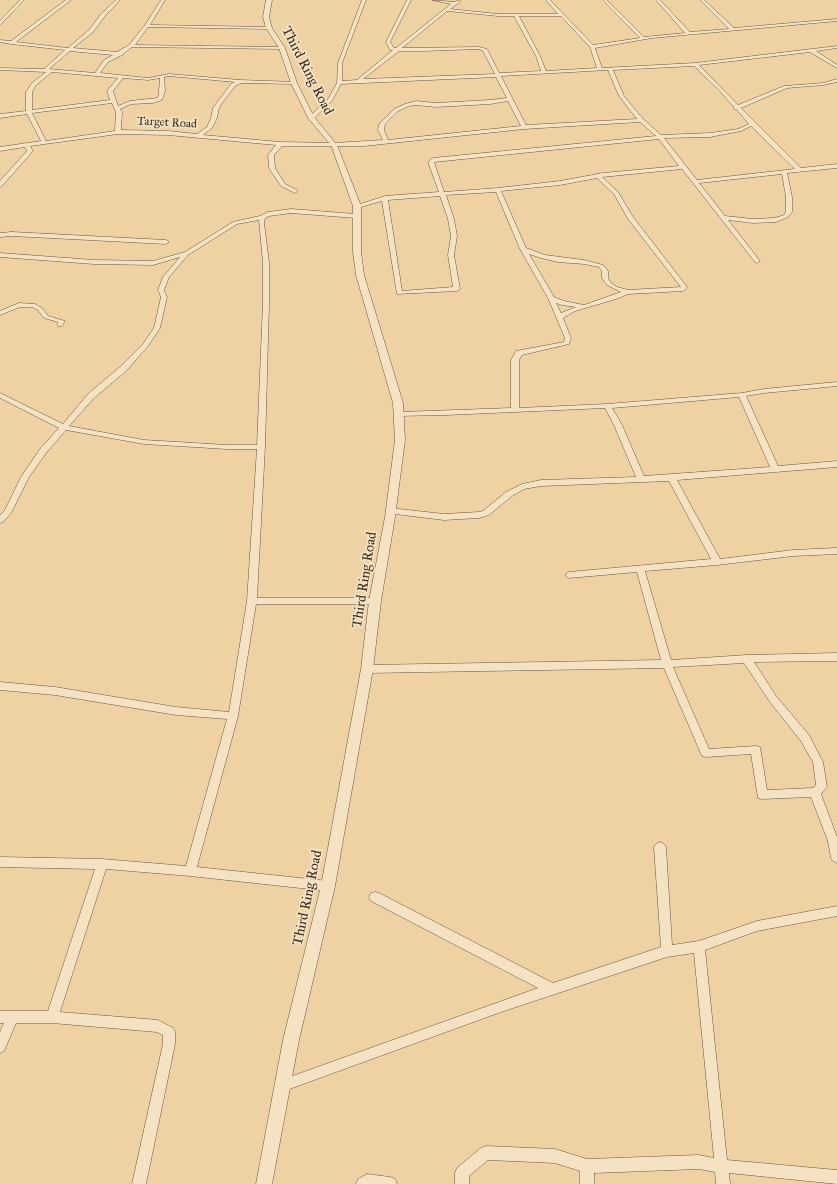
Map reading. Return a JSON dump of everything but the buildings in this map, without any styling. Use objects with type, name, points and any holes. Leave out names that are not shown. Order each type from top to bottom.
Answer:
[{"type":"street","points":[[0,24],[22,0]]},
{"type":"street","points":[[10,43],[69,0]]},
{"type":"street","points":[[44,142],[29,112],[29,92],[31,88],[91,31],[103,15],[118,0]]},
{"type":"street","points":[[96,75],[106,61],[120,54],[131,46],[147,26],[162,0]]},
{"type":"street","name":"Third Ring Road","points":[[264,1184],[284,1085],[291,1040],[328,886],[367,669],[375,601],[400,440],[400,414],[384,353],[360,275],[356,211],[334,145],[311,118],[294,83],[282,48],[269,28],[266,17],[270,0]]},
{"type":"street","points":[[311,118],[330,100],[339,83],[340,63],[364,0]]},
{"type":"street","points":[[409,0],[388,42],[392,49],[485,50],[492,61],[524,127]]},
{"type":"street","points":[[434,0],[457,2]]},
{"type":"street","points":[[548,0],[592,47],[600,69]]},
{"type":"street","points":[[605,0],[644,39]]},
{"type":"street","points":[[658,0],[688,33]]},
{"type":"street","points":[[702,0],[733,30]]},
{"type":"street","points":[[358,81],[457,2]]},
{"type":"street","points":[[447,10],[516,15],[562,15]]},
{"type":"street","points":[[516,15],[538,56],[544,73]]},
{"type":"street","points":[[592,47],[688,33],[837,20]]},
{"type":"street","points":[[147,26],[269,28]]},
{"type":"street","points":[[0,41],[120,54]]},
{"type":"street","points":[[131,46],[282,48]]},
{"type":"street","points":[[339,83],[695,64],[837,47]]},
{"type":"street","points":[[811,50],[837,68]]},
{"type":"street","points":[[695,64],[720,88],[736,108],[799,170]]},
{"type":"street","points":[[0,69],[48,71],[148,79],[162,76],[179,76],[240,81],[294,83]]},
{"type":"street","points":[[610,69],[622,96],[641,120],[660,137],[757,261]]},
{"type":"street","points":[[118,108],[130,103],[154,101],[160,98],[162,91],[162,76]]},
{"type":"street","points":[[118,132],[120,119],[118,108],[110,91],[121,77]]},
{"type":"street","points":[[736,108],[786,87],[817,85],[837,80]]},
{"type":"street","points":[[199,135],[209,128],[214,118],[216,108],[233,85],[240,81]]},
{"type":"street","points":[[386,142],[381,130],[382,124],[396,110],[407,105],[416,103],[436,105],[490,102],[510,99]]},
{"type":"street","points":[[0,116],[114,101]]},
{"type":"street","name":"Target Road","points":[[0,149],[118,132],[153,132],[199,135],[280,144],[334,145],[386,142],[524,127],[641,120]]},
{"type":"street","points":[[385,198],[399,293],[457,289],[451,255],[454,236],[451,219],[431,162],[438,158],[660,137],[710,135],[739,130],[752,124]]},
{"type":"street","points":[[668,148],[688,136]]},
{"type":"street","points":[[280,144],[271,155],[272,168],[283,185],[295,191]]},
{"type":"street","points":[[0,185],[30,151],[27,146]]},
{"type":"street","points":[[696,182],[837,166]]},
{"type":"street","points":[[0,255],[94,262],[146,263],[166,260],[187,253],[236,223],[262,217],[268,214],[291,211],[356,211],[385,198],[498,190],[598,176],[683,167]]},
{"type":"street","points":[[724,218],[753,221],[776,220],[786,216],[789,212],[789,197],[784,172]]},
{"type":"street","points":[[523,249],[543,257],[584,262],[601,266],[604,271],[605,278],[609,284],[615,288],[627,292],[683,289],[684,287],[630,218],[616,193],[598,176]]},
{"type":"street","points":[[498,190],[523,249],[551,298],[568,338],[567,343],[519,353],[515,360],[515,410]]},
{"type":"street","points":[[190,871],[233,716],[252,601],[261,448],[266,304],[266,263],[261,223],[262,217]]},
{"type":"street","points":[[0,235],[12,234],[166,242]]},
{"type":"street","points":[[0,520],[8,510],[25,477],[43,451],[63,427],[91,396],[123,369],[146,345],[157,328],[164,297],[161,290],[166,277],[187,253]]},
{"type":"street","points":[[559,317],[574,310],[614,298],[627,292]]},
{"type":"street","points":[[551,298],[562,303],[586,307]]},
{"type":"street","points":[[0,313],[19,305],[33,304],[40,309],[46,317],[62,321],[60,325]]},
{"type":"street","points":[[400,414],[607,406],[742,395],[764,391],[837,384]]},
{"type":"street","points":[[0,395],[63,427],[144,442],[227,448],[261,448]]},
{"type":"street","points":[[742,395],[775,469]]},
{"type":"street","points":[[607,406],[618,425],[640,479]]},
{"type":"street","points":[[390,511],[444,517],[479,515],[486,513],[509,494],[522,487],[541,483],[672,478],[837,464]]},
{"type":"street","points":[[672,478],[717,562]]},
{"type":"street","points":[[569,575],[717,562],[793,553],[837,551]]},
{"type":"street","points":[[640,568],[667,664],[706,753],[756,750],[762,795],[816,792],[822,787],[818,762],[805,738],[773,699],[747,659]]},
{"type":"street","points":[[252,601],[375,601]]},
{"type":"street","points":[[367,669],[667,664],[747,659],[837,657]]},
{"type":"street","points":[[0,686],[55,692],[176,711],[233,716]]},
{"type":"street","points":[[816,792],[833,841],[837,858]]},
{"type":"street","points":[[660,847],[667,951]]},
{"type":"street","points":[[0,862],[102,864],[190,871],[328,886]]},
{"type":"street","points":[[52,1017],[102,864]]},
{"type":"street","points":[[375,897],[552,989]]},
{"type":"street","points":[[284,1085],[501,1006],[667,951],[699,947],[757,926],[837,911]]},
{"type":"street","points":[[699,947],[723,1184]]},
{"type":"street","points":[[0,1047],[6,1017],[52,1017],[158,1026],[169,1032],[169,1044],[139,1184]]},
{"type":"street","points":[[462,1184],[462,1173],[486,1153],[555,1156],[587,1166],[699,1162],[721,1166],[837,1177]]},
{"type":"street","points":[[587,1166],[587,1184]]},
{"type":"street","points":[[364,1184],[367,1181],[390,1184]]}]
